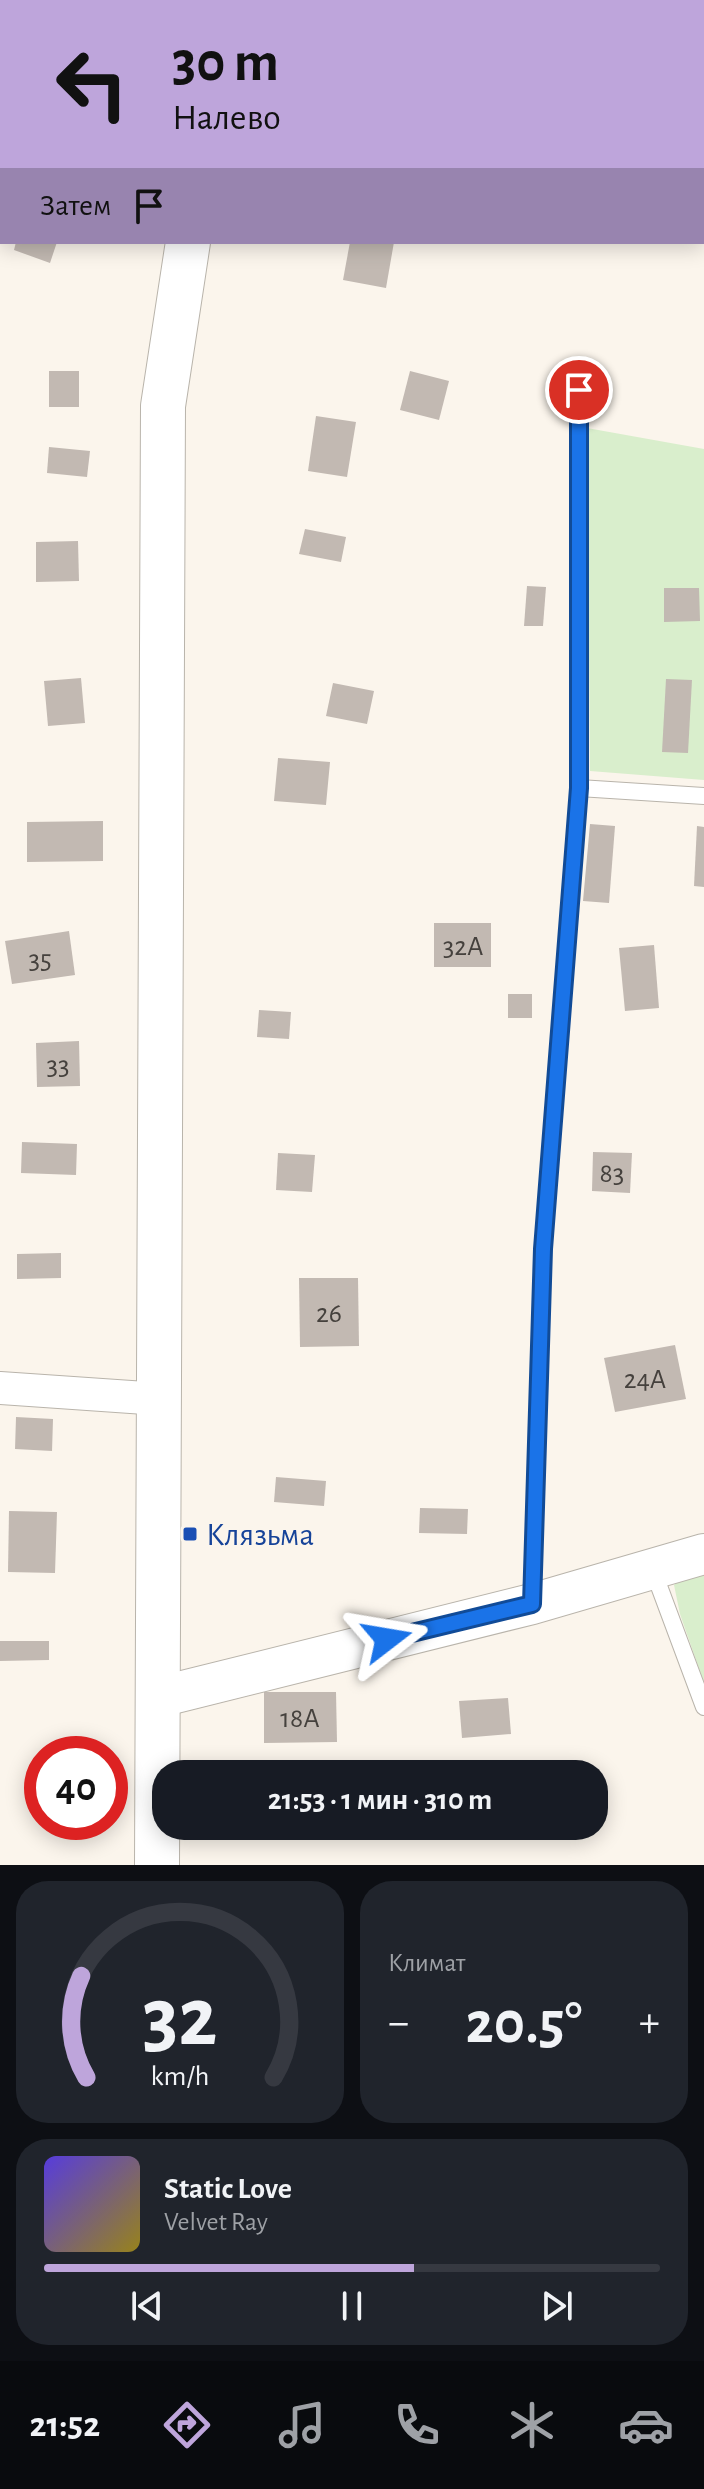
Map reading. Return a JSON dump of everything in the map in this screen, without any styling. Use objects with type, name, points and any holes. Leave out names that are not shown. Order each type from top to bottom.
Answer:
[{"type":"main road","points":[[157,1865],[163,406],[188,244]]},
{"type":"street","points":[[0,1388],[160,1399]]},
{"type":"street","points":[[159,1697],[532,1604],[704,1554]]},
{"type":"lane","points":[[532,1604],[543,1249],[579,788],[579,390]]},
{"type":"lane","points":[[579,788],[704,796]]},
{"type":"lane","points":[[653,1569],[704,1707]]},
{"type":"green space","points":[[587,428],[704,449],[704,780],[590,771]]},
{"type":"green space","points":[[704,1568],[704,1683],[680,1614],[674,1585],[690,1572]]},
{"type":"building","points":[[16,244],[56,244],[50,263],[14,250]]},
{"type":"building","points":[[350,244],[394,244],[386,288],[343,280]]},
{"type":"building","points":[[49,371],[79,371],[79,407],[49,407]]},
{"type":"building","points":[[410,371],[449,381],[439,420],[400,410]]},
{"type":"building","points":[[316,416],[356,422],[347,477],[308,471]]},
{"type":"building","points":[[49,447],[90,451],[87,477],[47,473]]},
{"type":"building","points":[[305,529],[346,537],[341,562],[299,554]]},
{"type":"building","points":[[78,541],[79,581],[36,582],[36,542]]},
{"type":"building","points":[[527,586],[546,587],[543,626],[524,626]]},
{"type":"building","points":[[664,588],[699,588],[700,621],[664,622]]},
{"type":"building","points":[[81,678],[85,723],[48,726],[44,681]]},
{"type":"building","points":[[666,679],[692,680],[688,753],[662,752]]},
{"type":"building","points":[[333,683],[374,691],[367,724],[326,716]]},
{"type":"building","points":[[278,758],[330,762],[326,805],[274,801]]},
{"type":"building","points":[[103,821],[103,861],[27,862],[27,822]]},
{"type":"building","points":[[590,824],[615,826],[609,903],[583,901]]},
{"type":"building","points":[[697,826],[704,827],[704,887],[694,886]]},
{"type":"building","points":[[434,923],[491,923],[491,967],[434,967]]},
{"type":"building","points":[[69,931],[75,975],[12,984],[5,941]]},
{"type":"building","points":[[654,945],[659,1008],[625,1011],[619,948]]},
{"type":"building","points":[[508,994],[532,994],[532,1018],[508,1018]]},
{"type":"building","points":[[259,1010],[291,1012],[289,1039],[257,1037]]},
{"type":"building","points":[[79,1041],[80,1086],[37,1087],[36,1043]]},
{"type":"building","points":[[22,1142],[77,1144],[76,1175],[21,1173]]},
{"type":"building","points":[[593,1152],[632,1153],[630,1193],[592,1191]]},
{"type":"building","points":[[278,1153],[315,1155],[312,1192],[276,1190]]},
{"type":"building","points":[[61,1253],[61,1278],[17,1279],[17,1254]]},
{"type":"building","points":[[299,1278],[358,1278],[359,1346],[300,1347]]},
{"type":"building","points":[[675,1345],[686,1399],[615,1412],[604,1358]]},
{"type":"building","points":[[16,1417],[53,1419],[52,1451],[15,1449]]},
{"type":"building","points":[[276,1477],[326,1481],[324,1506],[274,1502]]},
{"type":"building","points":[[420,1508],[468,1509],[467,1534],[419,1533]]},
{"type":"building","points":[[9,1511],[57,1512],[55,1573],[8,1572]]},
{"type":"building","points":[[0,1641],[49,1641],[49,1660],[0,1661]]},
{"type":"building","points":[[264,1692],[336,1692],[337,1742],[264,1743]]},
{"type":"building","points":[[508,1698],[511,1734],[462,1738],[459,1701]]},
{"type":"place","name":"Клязьма","points":[[190,1534]]},
{"type":"route","points":[[387,1639],[532,1604],[543,1249],[579,788],[579,390]]}]
